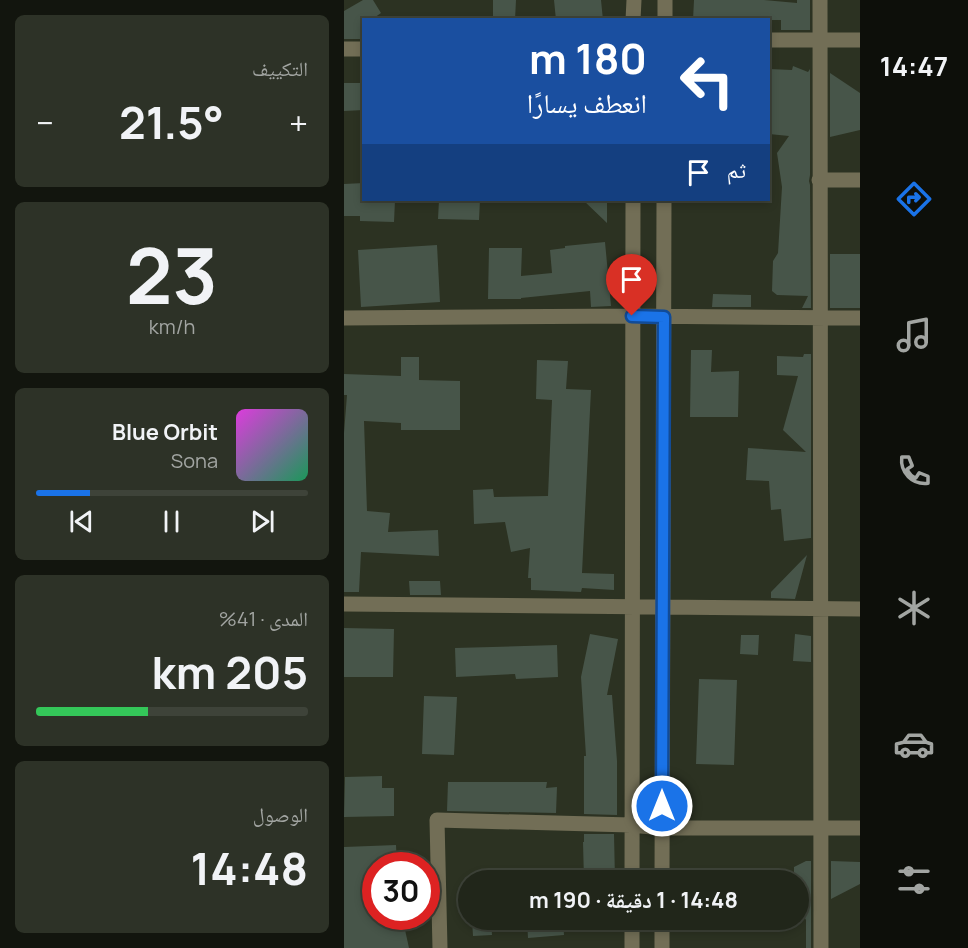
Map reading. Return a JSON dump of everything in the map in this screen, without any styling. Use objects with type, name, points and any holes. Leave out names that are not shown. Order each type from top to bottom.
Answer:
[{"type":"street","points":[[633,18],[634,0]]},
{"type":"street","points":[[665,0],[665,18]]},
{"type":"street","points":[[820,0],[821,948]]},
{"type":"street","points":[[770,40],[860,40]]},
{"type":"street","points":[[344,49],[362,49]]},
{"type":"street","points":[[819,180],[860,180]]},
{"type":"street","points":[[632,870],[633,201]]},
{"type":"street","points":[[662,870],[664,201]]},
{"type":"street","points":[[344,318],[632,316],[860,318]]},
{"type":"street","points":[[344,604],[860,609]]},
{"type":"street","points":[[440,948],[437,820],[631,825],[662,828],[860,828]]},
{"type":"street","points":[[632,930],[632,948]]},
{"type":"street","points":[[662,930],[662,948]]},
{"type":"building","points":[[363,0],[373,0],[381,13],[374,18],[362,18],[362,39],[344,39],[344,11]]},
{"type":"building","points":[[493,0],[516,0],[515,18],[493,18]]},
{"type":"building","points":[[554,0],[601,0],[603,18],[556,18]]},
{"type":"building","points":[[694,0],[764,0],[797,3],[797,0],[810,0],[810,30],[781,30],[781,20],[770,20],[770,18],[693,18]]},
{"type":"building","points":[[793,66],[808,72],[810,69],[811,308],[802,308],[808,296],[777,295],[772,291],[773,261],[778,253],[782,187],[777,153],[789,136],[770,134],[770,69],[792,70]]},
{"type":"building","points":[[830,73],[860,93],[860,130],[830,137]]},
{"type":"building","points":[[344,83],[362,83],[362,110],[344,111]]},
{"type":"building","points":[[362,183],[362,201],[395,201],[394,222],[360,221],[360,216],[344,216],[344,184]]},
{"type":"building","points":[[439,201],[480,201],[479,220],[438,219]]},
{"type":"building","points":[[584,201],[607,201],[607,223]]},
{"type":"building","points":[[605,242],[611,306],[591,307],[590,291],[521,299],[488,299],[489,248],[522,248],[521,276],[552,273],[550,250]]},
{"type":"building","points":[[437,245],[440,302],[361,307],[358,250]]},
{"type":"building","points":[[830,254],[860,254],[860,308],[830,308]]},
{"type":"building","points":[[713,294],[751,295],[751,307],[712,307]]},
{"type":"building","points":[[691,350],[712,350],[711,372],[739,371],[738,417],[690,417]]},
{"type":"building","points":[[804,354],[811,354],[811,538],[784,541],[781,509],[771,510],[769,481],[746,480],[748,448],[806,452],[783,430],[798,376],[777,375],[777,356],[803,357]]},
{"type":"building","points":[[401,357],[419,357],[419,380],[460,381],[460,430],[401,430],[401,423],[364,421],[367,511],[390,513],[388,532],[438,530],[439,556],[361,552],[359,592],[344,592],[344,433],[347,395],[344,395],[344,374],[401,376]]},
{"type":"building","points":[[537,360],[568,361],[566,389],[591,390],[582,573],[614,574],[614,590],[582,588],[581,592],[531,590],[531,578],[528,578],[530,548],[511,552],[505,522],[474,524],[473,490],[493,489],[494,497],[548,496],[552,400],[536,399]]},
{"type":"building","points":[[807,555],[795,599],[771,598],[771,592]]},
{"type":"building","points":[[409,581],[440,581],[441,595],[410,595]]},
{"type":"building","points":[[344,628],[394,629],[393,677],[344,677]]},
{"type":"building","points":[[590,634],[618,639],[607,695],[612,695],[617,761],[617,815],[584,814],[584,756],[586,756],[581,677]]},
{"type":"building","points":[[795,634],[811,636],[811,662],[793,661]]},
{"type":"building","points":[[741,635],[759,635],[758,655],[740,654]]},
{"type":"building","points":[[557,645],[558,677],[516,679],[515,674],[456,677],[455,648]]},
{"type":"building","points":[[699,679],[737,680],[734,765],[696,764]]},
{"type":"building","points":[[424,696],[457,697],[454,755],[422,754]]},
{"type":"building","points":[[382,776],[382,788],[394,788],[394,816],[344,817],[345,777]]},
{"type":"building","points":[[448,782],[547,782],[546,788],[557,787],[556,813],[447,811]]},
{"type":"building","points":[[584,834],[614,834],[615,870],[584,870]]},
{"type":"building","points":[[396,845],[396,852],[362,852],[362,930],[405,930],[409,948],[344,948],[344,847]]},
{"type":"building","points":[[811,861],[811,948],[806,948],[806,930],[809,930],[809,870],[794,870],[794,867]]},
{"type":"building","points":[[831,861],[860,862],[860,884],[831,899]]},
{"type":"building","points":[[473,930],[492,930],[492,935],[473,936]]},
{"type":"building","points":[[528,930],[564,930],[564,935],[528,938]]},
{"type":"route","points":[[632,316],[664,317],[662,806]]}]
